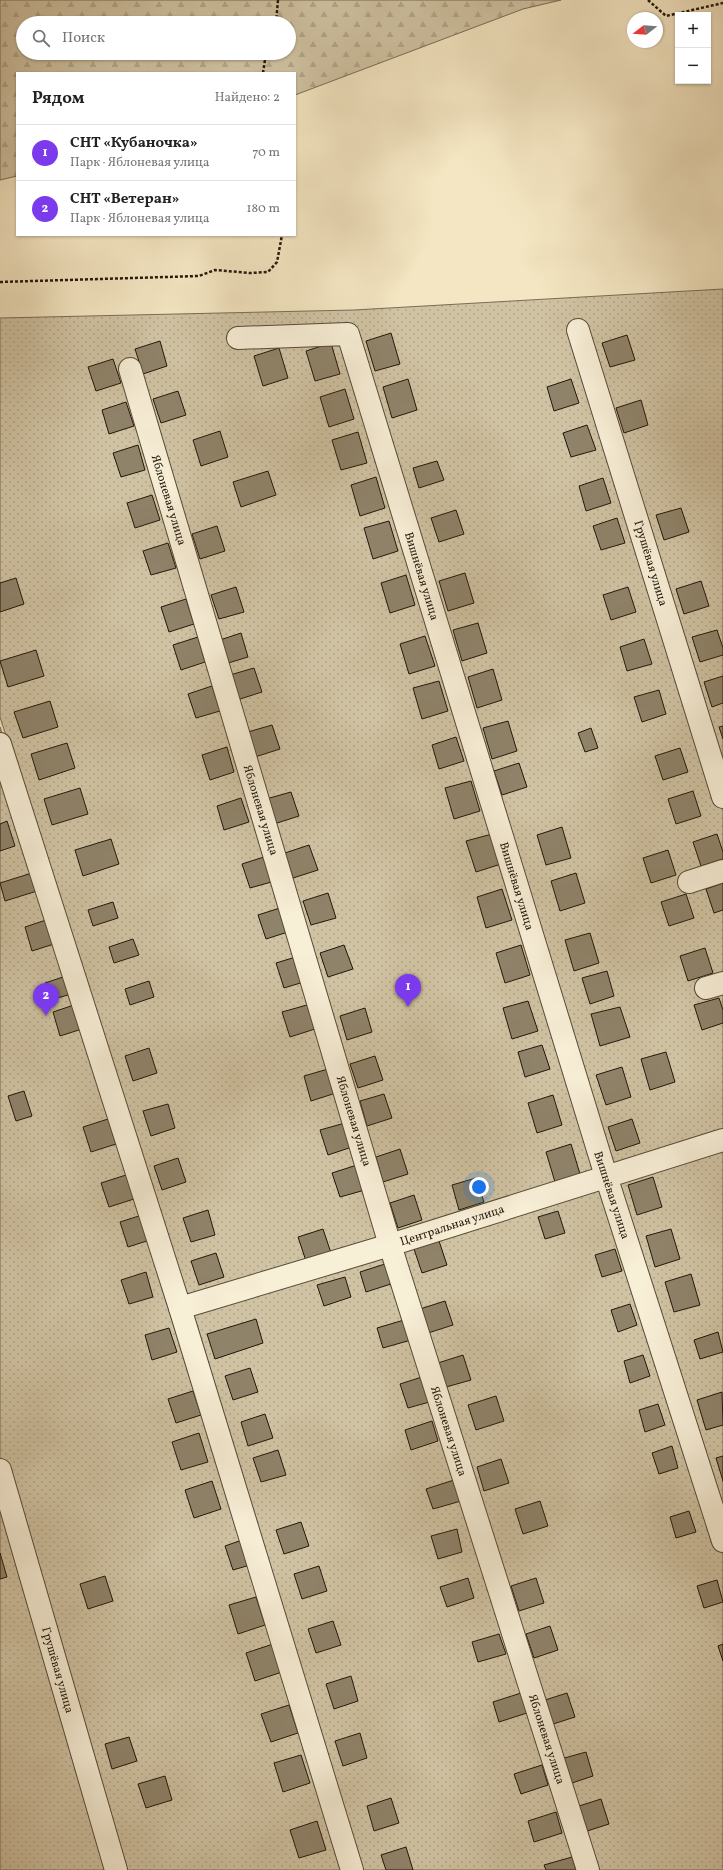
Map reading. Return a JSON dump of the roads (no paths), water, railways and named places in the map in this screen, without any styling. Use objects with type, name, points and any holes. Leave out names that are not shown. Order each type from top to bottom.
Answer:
[{"type":"street","name":"Грушёвая улица","points":[[578,330],[723,797]]},
{"type":"street","name":"Вишнёвая улица","points":[[238,338],[348,334],[606,1176],[723,1541]]},
{"type":"street","name":"Яблоневая улица","points":[[130,369],[390,1245],[588,1870]]},
{"type":"street","points":[[0,744],[180,1308],[352,1870]]},
{"type":"street","points":[[688,882],[723,871]]},
{"type":"street","name":"Центральная улица","points":[[180,1308],[390,1245],[723,1140]]},
{"type":"street","name":"Грушёвая улица","points":[[0,1470],[116,1870]]},
{"type":"place","name":"СНТ «Кубаночка»","points":[[408,1007]]},
{"type":"place","name":"СНТ «Ветеран»","points":[[46,1016]]}]
